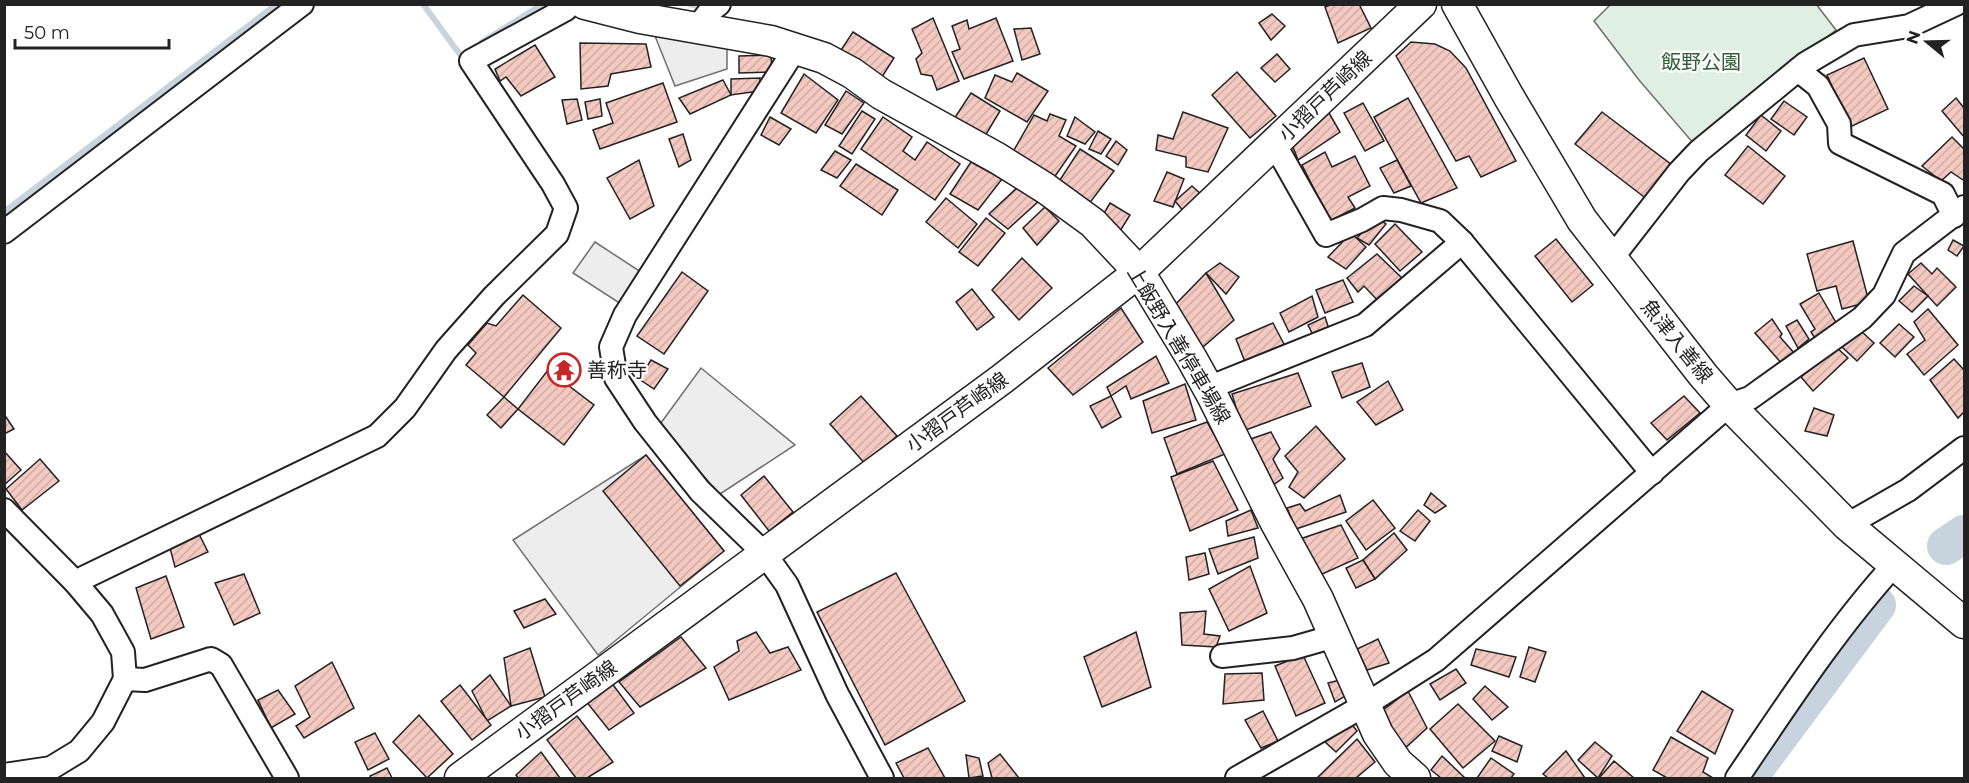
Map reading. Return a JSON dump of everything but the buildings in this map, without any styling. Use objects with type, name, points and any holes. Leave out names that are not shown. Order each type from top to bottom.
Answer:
[{"type":"main road","name":"上飯野入善停車場線","points":[[585,4],[618,14],[771,41],[824,58],[852,73],[881,94],[997,158],[1045,188],[1093,223],[1139,272],[1208,388],[1276,523],[1318,599],[1378,735],[1398,763],[1415,778]]},
{"type":"main road","name":"小摺戸芦崎線","points":[[460,778],[1002,379],[1139,272],[1421,4]]},
{"type":"main road","name":"魚津入善線","points":[[1457,4],[1582,220],[1703,375],[1847,525],[1965,623]]},
{"type":"street","points":[[4,232],[302,4]]},
{"type":"street","points":[[75,582],[377,436],[405,408],[446,350],[494,296],[558,234],[566,208],[562,200],[471,61],[566,9],[568,4]]},
{"type":"street","points":[[696,29],[710,11],[719,4]]},
{"type":"street","points":[[1612,258],[1679,172],[1699,151],[1798,70],[1854,35],[1909,26],[1956,4]]},
{"type":"street","points":[[795,49],[625,315],[611,347],[615,378],[645,422],[700,491],[764,553],[787,585],[837,694],[882,778]]},
{"type":"street","points":[[1237,778],[1365,705],[1436,660],[1730,405],[1750,398],[1862,318],[1884,295],[1904,253],[1959,211],[1943,194],[1840,143],[1839,124],[1818,86],[1798,70]]},
{"type":"street","points":[[1275,145],[1326,235],[1362,220],[1383,208],[1401,210],[1440,221],[1462,242],[1652,472]]},
{"type":"street","points":[[1208,388],[1365,325],[1462,242]]},
{"type":"street","points":[[1847,525],[1908,490],[1965,448]]},
{"type":"street","points":[[4,510],[75,582],[102,614],[123,652],[125,679],[103,722],[79,751],[51,768],[4,775]]},
{"type":"street","points":[[1737,778],[1784,708],[1862,602],[1894,565]]},
{"type":"street","points":[[1222,656],[1293,648],[1335,636]]},
{"type":"street","points":[[125,679],[145,680],[211,659],[222,665],[287,778]]},
{"type":"green space","name":"飯野公園","points":[[1816,4],[1836,30],[1694,144],[1639,80],[1594,21],[1610,5]]},
{"type":"shaded area","points":[[655,36],[727,44],[727,69],[675,86]]},
{"type":"shaded area","points":[[595,242],[644,274],[624,306],[573,273]]},
{"type":"shaded area","points":[[701,368],[795,445],[720,494],[658,427]]},
{"type":"shaded area","points":[[646,455],[724,551],[598,655],[513,540]]},
{"type":"waterway","points":[[4,212],[277,4]]},
{"type":"waterway","points":[[423,4],[461,56],[466,53]]},
{"type":"waterway","points":[[482,42],[543,4]]},
{"type":"waterway","points":[[689,4],[701,7],[704,4]]},
{"type":"waterway","points":[[1946,546],[1964,534]]},
{"type":"waterway","points":[[1748,778],[1877,605]]},
{"type":"place","name":"善称寺","points":[[564,370]]}]
